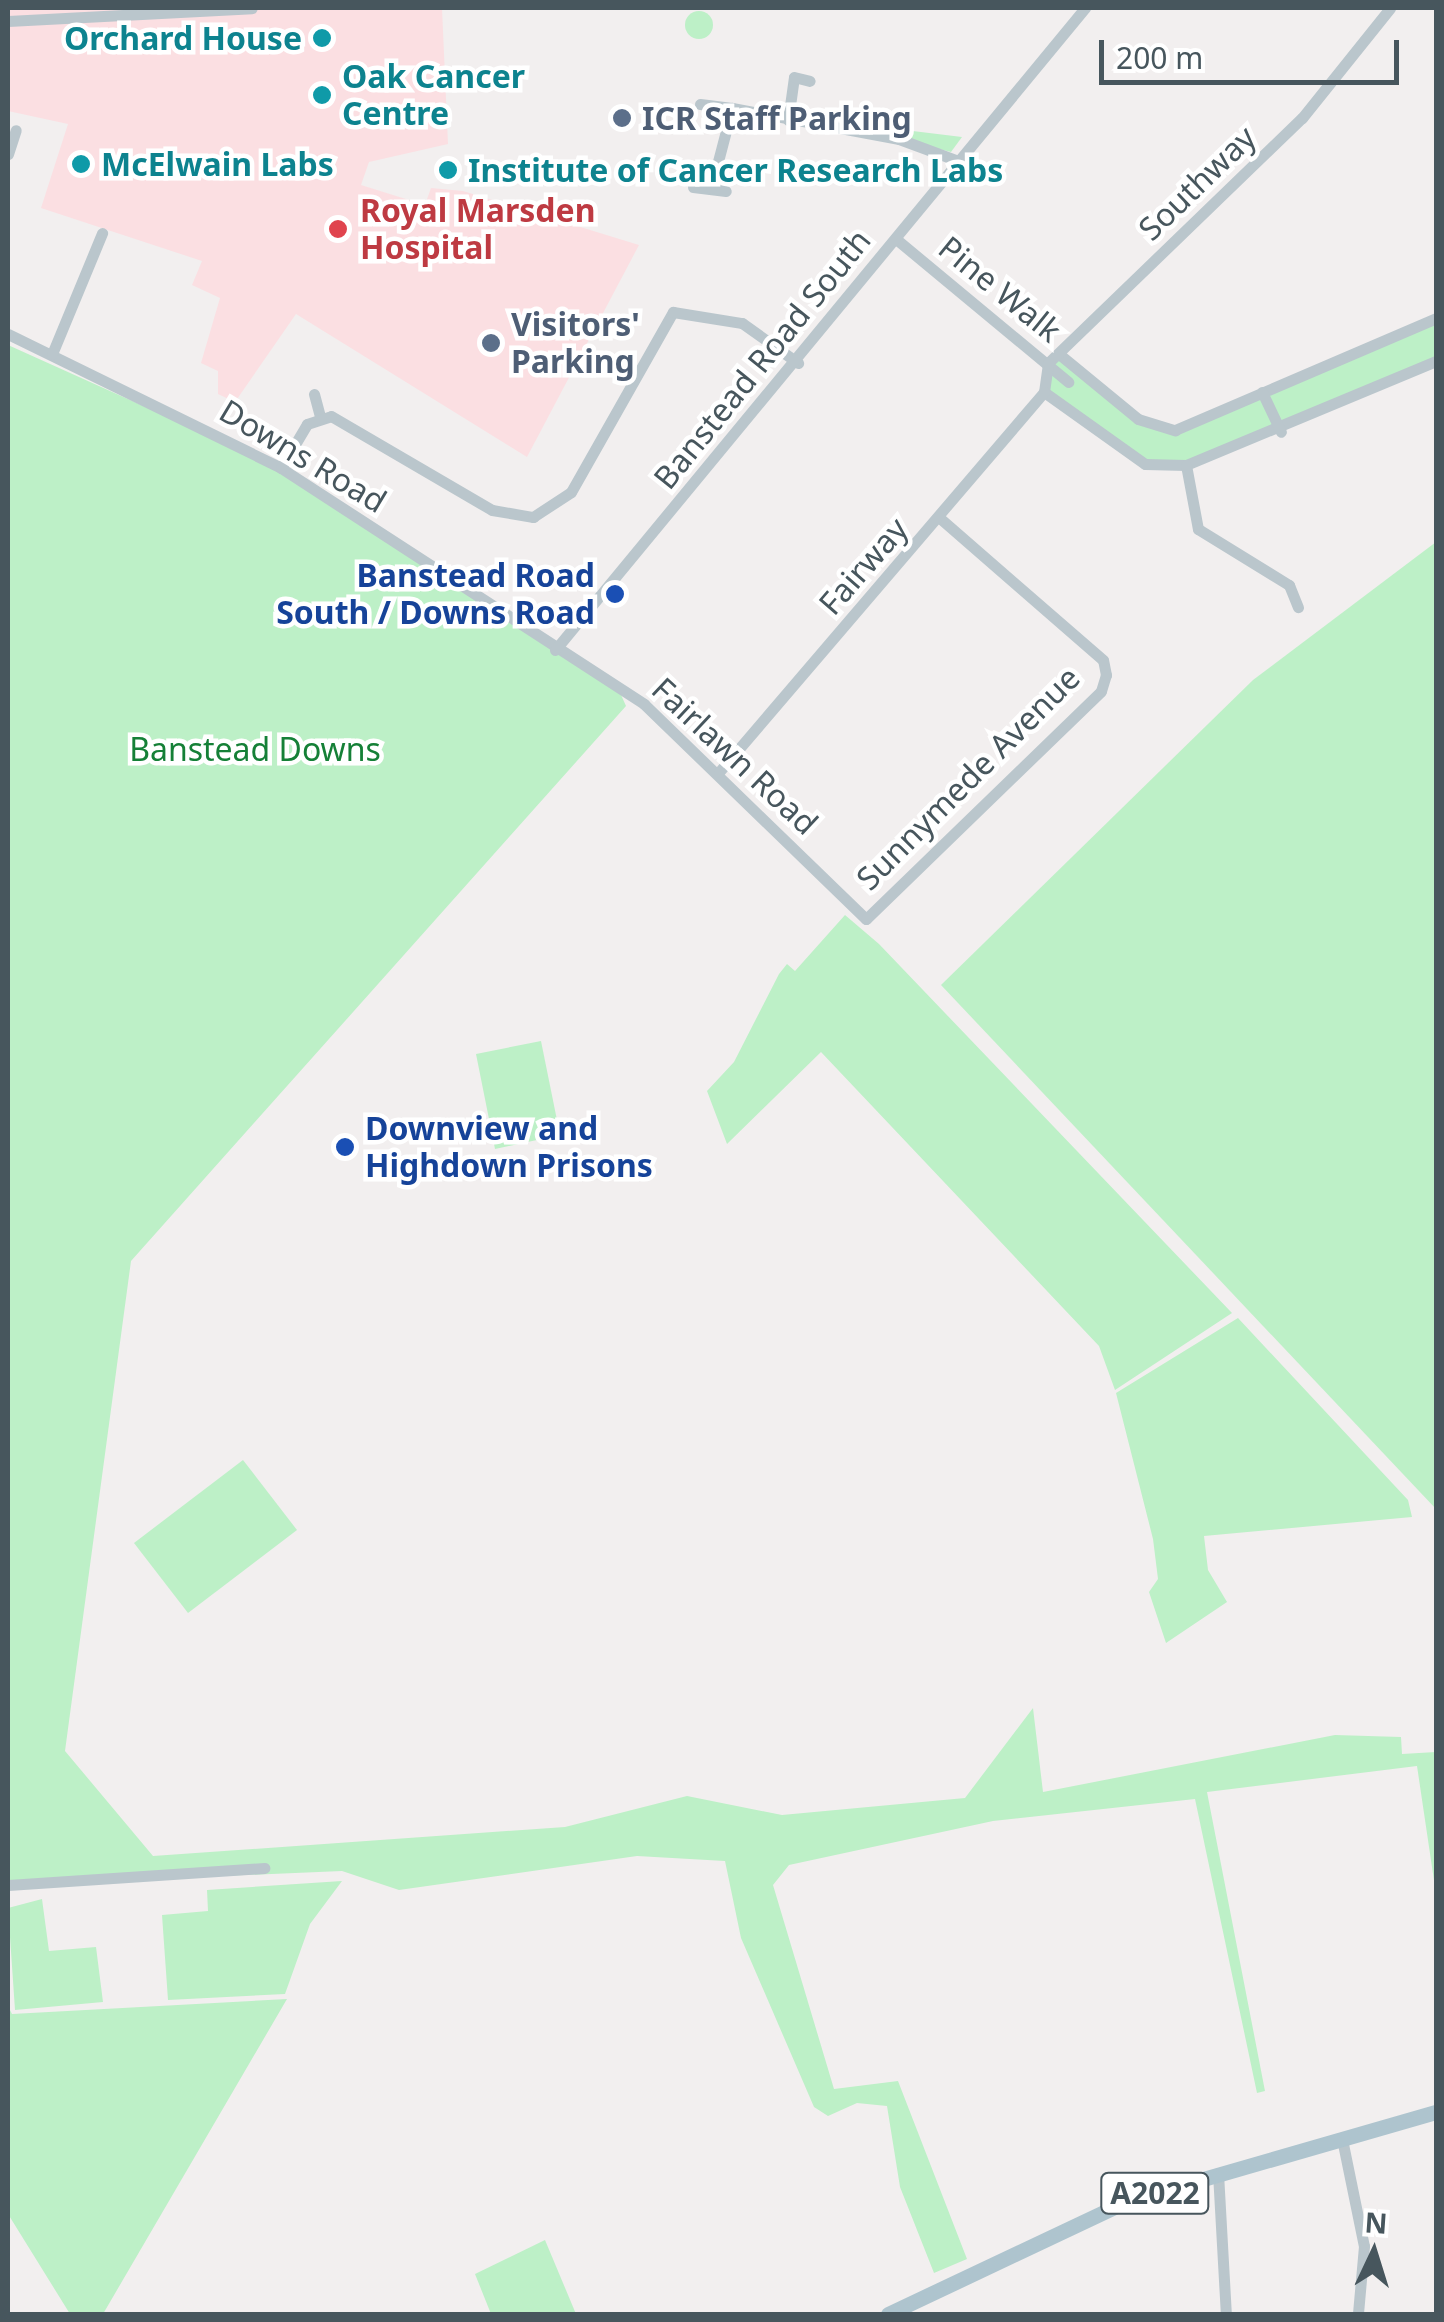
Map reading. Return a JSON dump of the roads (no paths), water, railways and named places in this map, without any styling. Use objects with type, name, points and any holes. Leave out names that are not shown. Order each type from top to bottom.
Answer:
[{"type":"main road","name":"A2022","points":[[888,2314],[1127,2202],[1218,2172],[1436,2112]]},
{"type":"street","points":[[8,21],[252,8]]},
{"type":"street","name":"Banstead Road South","points":[[555,650],[798,362],[1085,8]]},
{"type":"street","name":"Southway","points":[[1048,362],[1302,118],[1390,8]]},
{"type":"street","points":[[788,120],[794,78],[810,80]]},
{"type":"street","points":[[700,104],[919,143],[958,161]]},
{"type":"street","points":[[711,188],[732,108]]},
{"type":"street","points":[[8,154],[16,130]]},
{"type":"street","points":[[692,187],[726,191]]},
{"type":"street","points":[[52,354],[102,234]]},
{"type":"street","name":"Pine Walk","points":[[896,239],[1068,382]]},
{"type":"street","points":[[314,394],[320,416],[492,510],[524,518],[571,492],[673,312],[742,322],[798,362]]},
{"type":"street","name":"Pine Walk","points":[[1059,354],[1138,419],[1174,430],[1436,318]]},
{"type":"street","name":"Downs Road","points":[[8,334],[280,468],[555,650]]},
{"type":"street","points":[[1048,362],[1050,396],[1145,464],[1186,465],[1281,432],[1436,360]]},
{"type":"street","name":"Pine Walk","points":[[1050,396],[1079,370]]},
{"type":"street","points":[[1262,392],[1281,432]]},
{"type":"street","name":"Fairway","points":[[719,772],[1050,396]]},
{"type":"street","points":[[280,468],[320,416]]},
{"type":"street","points":[[1186,465],[1198,529],[1290,585],[1298,608]]},
{"type":"street","name":"Sunnymede Avenue","points":[[866,919],[1101,691],[1106,675],[1103,660],[941,519]]},
{"type":"street","name":"Fairlawn Road","points":[[555,650],[644,704],[719,772],[866,919]]},
{"type":"street","points":[[8,1885],[264,1868]]},
{"type":"street","points":[[1342,2139],[1364,2246],[1358,2313]]},
{"type":"street","points":[[1218,2172],[1226,2314]]},
{"type":"place","name":"Orchard House","points":[[322,38]]},
{"type":"place","name":"Oak Cancer Centre","points":[[322,95]]},
{"type":"place","name":"ICR Staff Parking","points":[[622,118]]},
{"type":"place","name":"McElwain Labs","points":[[81,164]]},
{"type":"place","name":"Institute of Cancer Research Labs","points":[[448,170]]},
{"type":"place","name":"Royal Marsden Hospital","points":[[338,229]]},
{"type":"place","name":"Visitors' Parking","points":[[491,343]]},
{"type":"place","name":"Banstead Road South / Downs Road","points":[[615,594]]},
{"type":"place","name":"Downview and Highdown Prisons","points":[[345,1147]]},
{"type":"park label","name":"Banstead Downs","points":[[255,749]]}]
